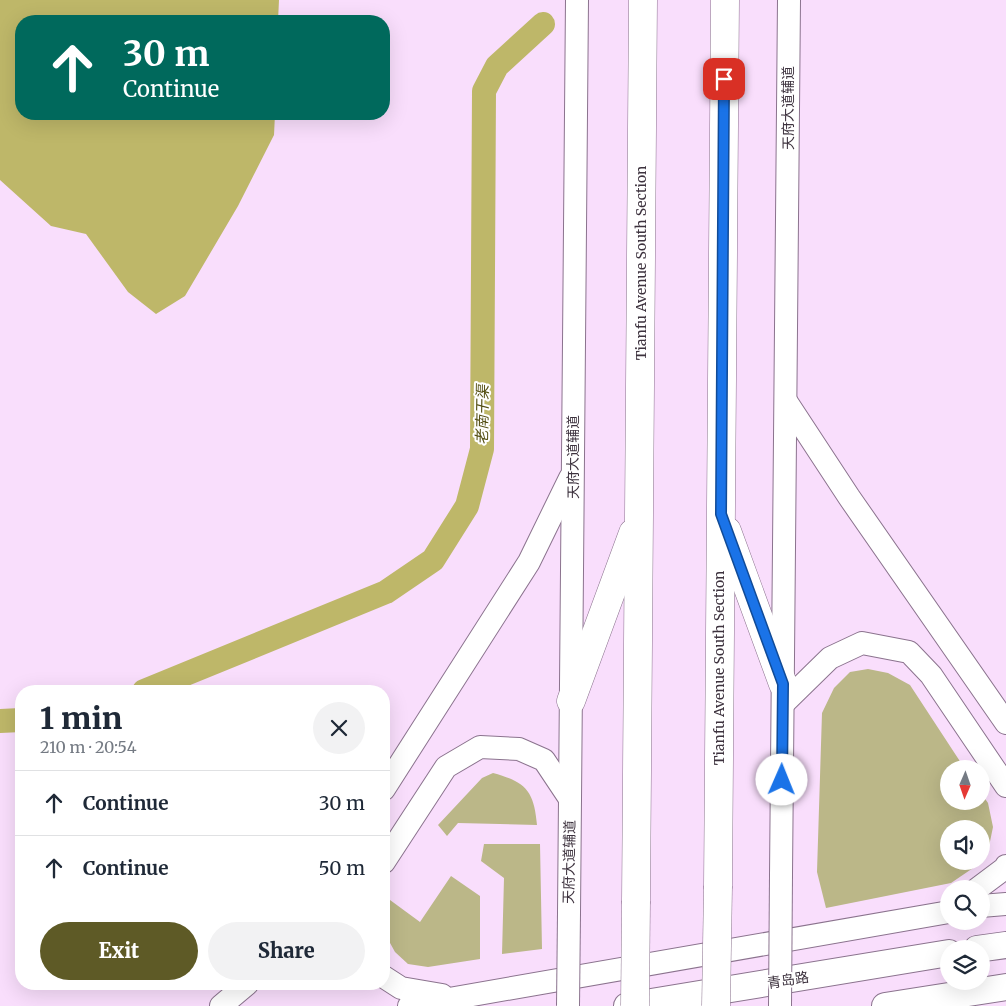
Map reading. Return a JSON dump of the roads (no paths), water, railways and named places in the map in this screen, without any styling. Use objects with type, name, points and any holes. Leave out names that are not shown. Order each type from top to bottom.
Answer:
[{"type":"highway","name":"Tianfu Avenue South Section","points":[[635,1006],[643,0]]},
{"type":"highway","name":"Tianfu Avenue South Section","points":[[716,1006],[725,0]]},
{"type":"highway","points":[[721,514],[783,694]]},
{"type":"highway","points":[[571,702],[639,515]]},
{"type":"main road","points":[[990,947],[1006,945]]},
{"type":"main road","name":"青岛路","points":[[627,1006],[940,954]]},
{"type":"main road","points":[[885,1006],[1006,987]]},
{"type":"street","name":"天府大道辅道","points":[[568,1006],[577,0]]},
{"type":"street","name":"天府大道辅道","points":[[780,1006],[789,0]]},
{"type":"street","points":[[786,401],[849,497],[1006,723]]},
{"type":"street","points":[[390,780],[529,562],[573,473]]},
{"type":"street","points":[[783,694],[830,658],[862,642],[909,652],[932,675],[1006,786]]},
{"type":"street","points":[[390,853],[446,767],[480,747],[519,749],[544,760],[570,799]]},
{"type":"street","points":[[990,880],[1006,866]]},
{"type":"street","points":[[990,905],[1006,904]]},
{"type":"street","points":[[409,1006],[940,912]]},
{"type":"street","points":[[390,981],[401,988],[455,998]]},
{"type":"street","points":[[221,1006],[241,990]]},
{"type":"waterway","name":"老南干渠","points":[[159,685],[386,592],[433,560],[467,506],[482,449],[484,91],[497,66],[543,24]]},
{"type":"waterway","name":"老南干渠","points":[[0,721],[15,720]]}]
